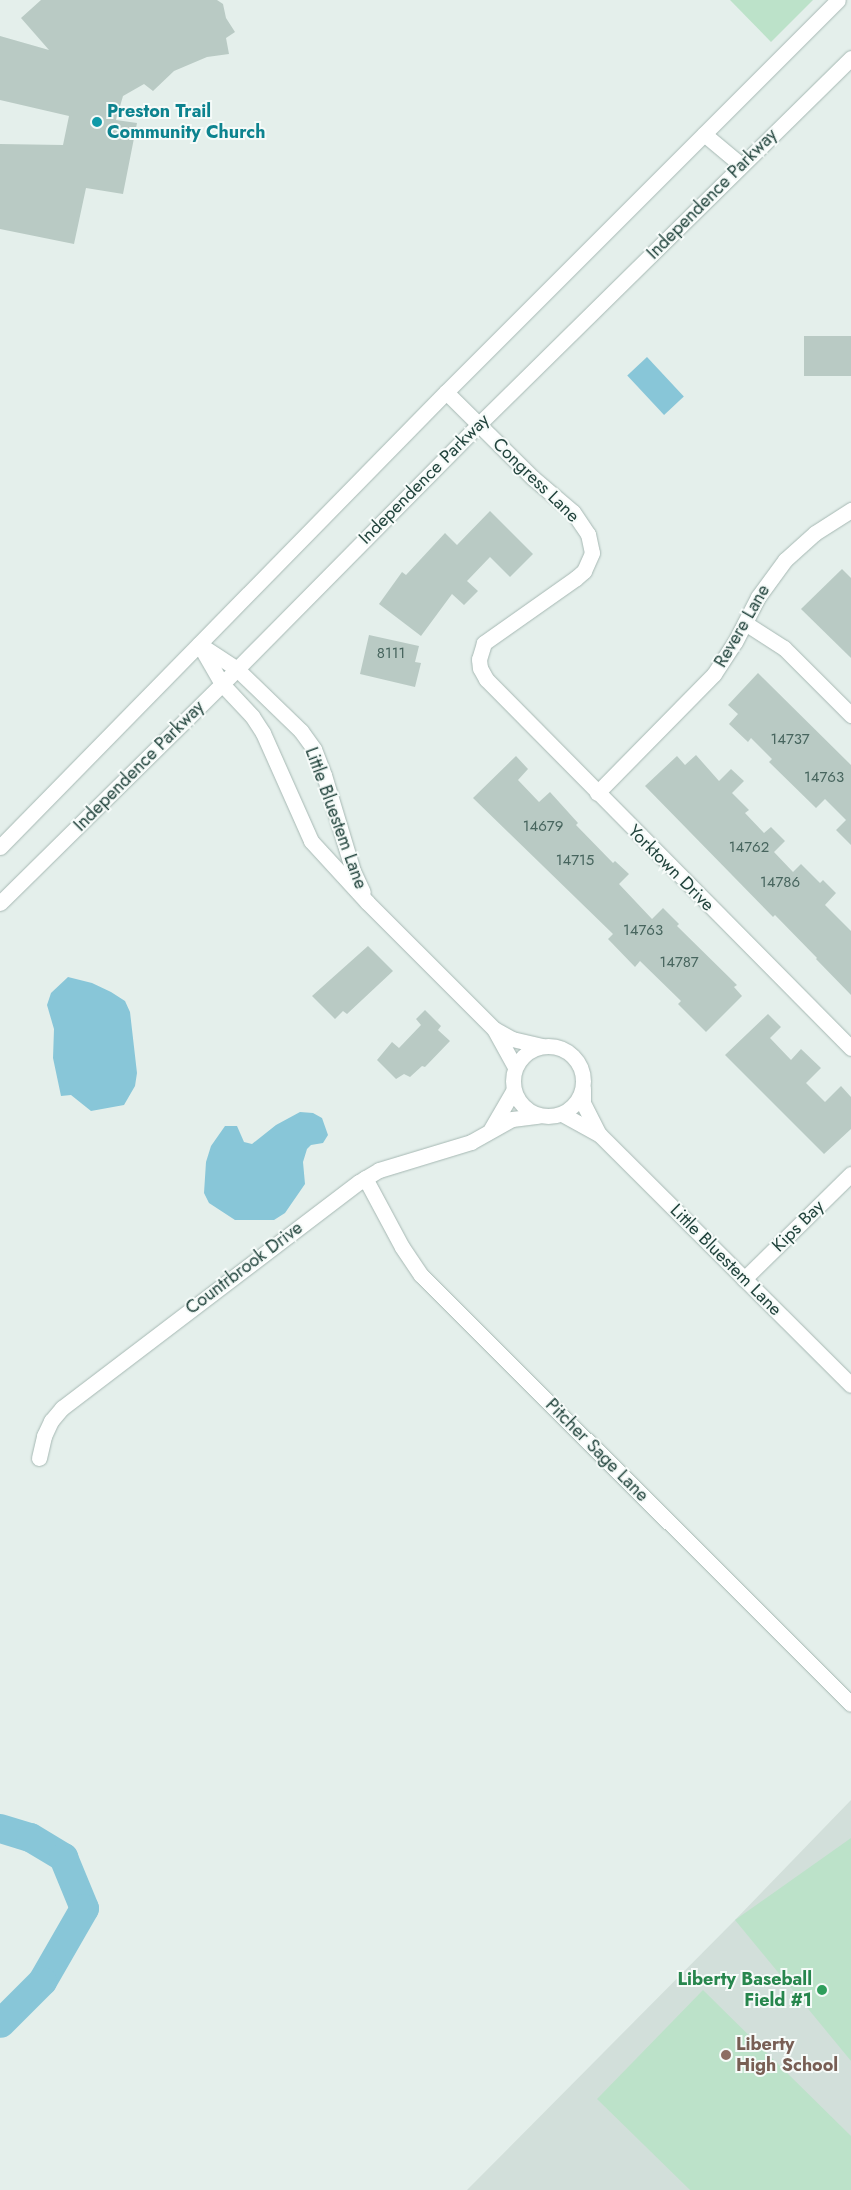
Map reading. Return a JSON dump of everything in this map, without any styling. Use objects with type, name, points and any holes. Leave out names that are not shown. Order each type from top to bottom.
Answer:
[{"type":"street","points":[[0,847],[446,392],[838,0]]},
{"type":"street","name":"Independence Parkway","points":[[0,903],[237,669],[479,424],[740,165],[851,58]]},
{"type":"street","points":[[704,134],[740,165]]},
{"type":"street","name":"Congress Lane","points":[[446,392],[581,521],[588,534],[592,553]]},
{"type":"street","name":"Revere Lane","points":[[597,793],[710,678],[730,652],[758,597],[785,560],[820,529],[851,510]]},
{"type":"street","name":"Yorktown Drive","points":[[592,553],[584,571],[576,578],[484,643],[479,652],[480,668],[492,687],[851,1048]]},
{"type":"street","points":[[745,623],[784,648],[851,715]]},
{"type":"street","name":"Little Bluestem Lane","points":[[199,644],[237,669],[301,731],[314,749],[324,775],[353,871],[367,902]]},
{"type":"street","name":"Little Bluestem Lane","points":[[199,644],[222,684],[252,716],[262,733],[311,841],[325,859],[494,1029],[512,1039],[542,1046]]},
{"type":"street","name":"Little Bluestem Lane","points":[[494,1029],[515,1067]]},
{"type":"street","points":[[542,1046],[553,1046],[573,1056],[581,1071],[583,1088],[572,1108],[562,1114],[550,1117],[538,1116],[527,1111],[513,1091],[512,1079],[515,1067],[522,1057],[531,1050],[542,1046]]},
{"type":"street","name":"Little Bluestem Lane","points":[[583,1088],[583,1103],[600,1135]]},
{"type":"street","name":"Countrbrook Drive","points":[[490,1130],[513,1091]]},
{"type":"street","name":"Little Bluestem Lane","points":[[562,1114],[600,1135],[851,1385]]},
{"type":"street","name":"Countrbrook Drive","points":[[39,1458],[44,1436],[51,1421],[62,1408],[333,1200],[365,1178],[379,1170],[471,1142],[512,1119],[538,1116]]},
{"type":"street","name":"Kips Bay","points":[[744,1279],[851,1174]]},
{"type":"street","name":"Pitcher Sage Lane","points":[[365,1178],[402,1247],[421,1275],[851,1704]]},
{"type":"shaded area","name":"Liberty High School","points":[[851,1800],[851,2190],[467,2190],[735,1920]]},
{"type":"green space","points":[[730,0],[813,0],[771,42]]},
{"type":"green space","name":"Liberty Baseball Field #1","points":[[851,1838],[851,2061],[735,1920]]},
{"type":"green space","points":[[703,1990],[851,2136],[851,2190],[690,2190],[597,2099]]},
{"type":"water","points":[[647,357],[684,396],[664,415],[627,375]]},
{"type":"water","points":[[68,977],[92,983],[111,992],[125,1001],[130,1012],[137,1073],[135,1086],[124,1105],[91,1111],[71,1095],[61,1096],[53,1058],[54,1029],[47,1005],[51,993]]},
{"type":"water","points":[[300,1112],[313,1113],[322,1118],[328,1135],[323,1143],[311,1145],[307,1149],[303,1162],[305,1184],[285,1213],[274,1220],[235,1220],[209,1203],[204,1193],[206,1162],[211,1146],[225,1126],[237,1126],[244,1142],[252,1144],[276,1125]]},
{"type":"building","name":"Preston Trail Community Church","points":[[41,0],[217,0],[223,4],[226,18],[235,32],[226,38],[229,54],[207,57],[174,71],[153,91],[144,84],[123,96],[116,120],[137,123],[123,194],[86,188],[74,244],[0,229],[0,144],[63,145],[69,116],[0,100],[0,36],[49,50],[21,18]]},
{"type":"building","points":[[804,336],[851,336],[851,376],[804,376]]},
{"type":"building","points":[[490,511],[533,554],[510,577],[490,557],[467,581],[478,591],[464,605],[452,594],[421,636],[379,604],[402,572],[406,575],[445,533],[457,545]]},
{"type":"building","points":[[842,569],[851,578],[851,658],[801,609]]},
{"type":"building","points":[[369,635],[419,646],[415,662],[421,663],[415,687],[360,674]]},
{"type":"building","points":[[758,673],[851,765],[851,845],[836,830],[846,820],[825,799],[816,808],[769,762],[772,759],[751,738],[748,742],[729,724],[738,714],[728,705]]},
{"type":"building","points":[[696,755],[719,781],[731,769],[744,781],[732,793],[749,810],[745,813],[764,833],[771,827],[785,841],[774,852],[793,872],[801,864],[820,883],[823,880],[836,893],[825,905],[851,931],[851,995],[775,915],[773,917],[645,786],[677,756],[685,765]]},
{"type":"building","points":[[516,756],[528,769],[518,780],[539,802],[550,792],[578,823],[576,825],[613,863],[615,861],[629,874],[619,884],[652,919],[663,908],[679,924],[677,926],[737,985],[734,987],[742,996],[706,1032],[678,1004],[681,1001],[640,961],[635,967],[608,939],[613,934],[473,798]]},
{"type":"building","points":[[368,946],[393,971],[347,1014],[343,1011],[335,1019],[312,996]]},
{"type":"building","points":[[425,1010],[441,1026],[438,1030],[450,1041],[425,1067],[422,1066],[410,1077],[404,1074],[396,1079],[377,1060],[392,1042],[399,1048],[421,1025],[416,1019]]},
{"type":"building","points":[[768,1014],[781,1027],[770,1038],[791,1060],[801,1049],[821,1068],[806,1083],[825,1102],[841,1086],[851,1097],[851,1129],[824,1154],[725,1055]]},
{"type":"waterway","points":[[0,1828],[30,1837],[63,1857],[84,1908],[42,1981],[0,2023]]},
{"type":"place","name":"Preston Trail Community Church","points":[[97,122]]},
{"type":"place","name":"Liberty Baseball Field #1","points":[[822,1990]]},
{"type":"place","name":"Liberty High School","points":[[726,2055]]}]
